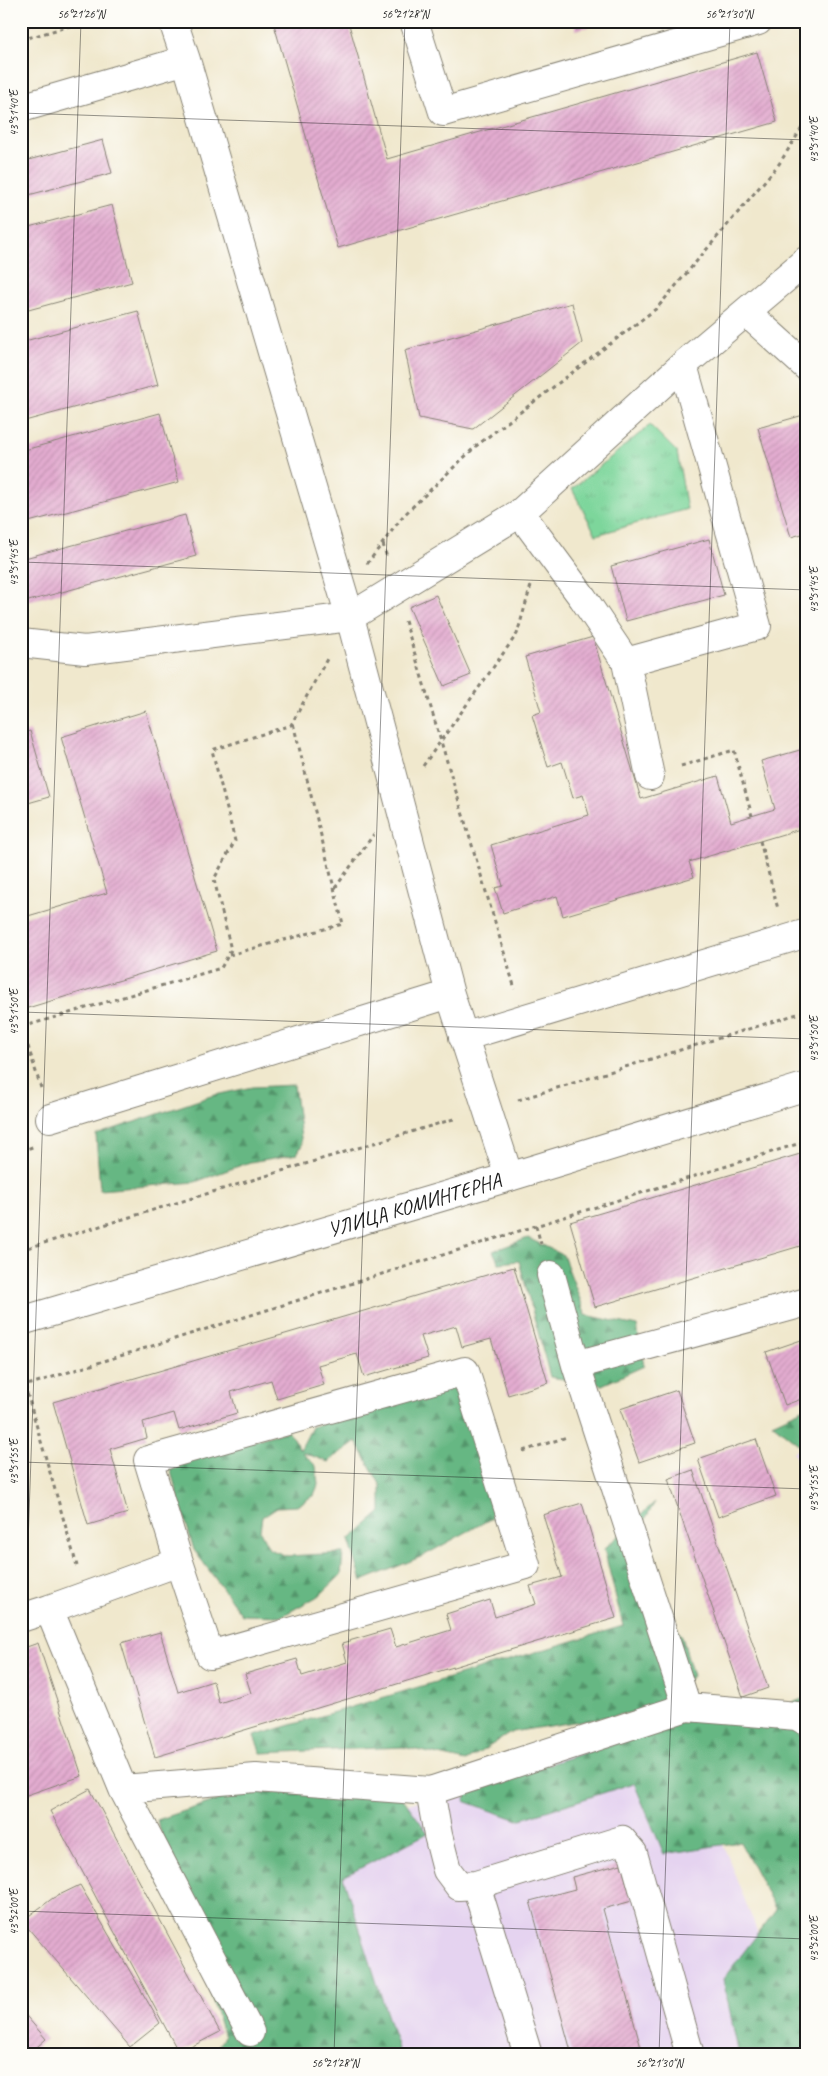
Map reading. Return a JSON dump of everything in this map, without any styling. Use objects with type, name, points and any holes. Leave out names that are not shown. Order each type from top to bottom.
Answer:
[{"type":"street","points":[[173,21],[350,617],[450,994],[509,1177]]},
{"type":"street","points":[[414,21],[443,112],[758,21]]},
{"type":"street","points":[[21,108],[186,60]]},
{"type":"street","points":[[21,643],[85,650],[350,617],[520,513],[684,365],[807,260]]},
{"type":"street","points":[[746,312],[807,367]]},
{"type":"street","points":[[626,662],[757,626],[684,365]]},
{"type":"street","points":[[520,513],[626,662],[650,776]]},
{"type":"street","points":[[464,1037],[807,933]]},
{"type":"street","points":[[50,1118],[450,994]]},
{"type":"street","name":"УЛИЦА КОМИНТЕРНА","points":[[21,1321],[509,1177],[807,1086]]},
{"type":"street","points":[[551,1275],[576,1365],[687,1707]]},
{"type":"street","points":[[576,1365],[807,1302]]},
{"type":"street","points":[[465,1372],[526,1565],[210,1655],[179,1562],[148,1460],[465,1372]]},
{"type":"street","points":[[21,1618],[49,1610],[179,1562]]},
{"type":"street","points":[[49,1610],[123,1788],[250,2032]]},
{"type":"street","points":[[123,1788],[256,1778],[430,1791],[687,1707],[797,1716],[807,1722]]},
{"type":"street","points":[[430,1791],[447,1870],[460,1886],[476,1885],[622,1840],[633,1853],[690,2055]]},
{"type":"street","points":[[476,1885],[528,2055]]},
{"type":"path","points":[[21,40],[87,21]]},
{"type":"path","points":[[383,544],[395,590],[517,997]]},
{"type":"path","points":[[334,888],[399,802],[517,634],[543,544]]},
{"type":"path","points":[[229,955],[343,924],[292,722]]},
{"type":"path","points":[[650,776],[734,750],[752,816]]},
{"type":"path","points":[[760,841],[780,917]]},
{"type":"path","points":[[21,1250],[807,1011]]},
{"type":"path","points":[[85,1596],[23,1387],[807,1141]]},
{"type":"path","points":[[494,1461],[596,1428]]},
{"type":"shaded area","points":[[807,1446],[807,1481],[793,1452]]},
{"type":"shaded area","points":[[675,1714],[691,1763],[799,2038],[785,2055],[386,2055],[296,1842]]},
{"type":"green space","points":[[650,425],[677,452],[687,509],[596,535],[572,489]]},
{"type":"green space","points":[[294,1085],[302,1145],[297,1154],[250,1162],[195,1182],[100,1190],[96,1135],[211,1096],[252,1087]]},
{"type":"green space","points":[[528,1238],[563,1255],[586,1315],[637,1326],[644,1366],[602,1385],[550,1377],[519,1261],[499,1263],[493,1251]]},
{"type":"green space","points":[[470,1367],[512,1507],[423,1556],[362,1581],[349,1540],[381,1512],[381,1486],[356,1441],[328,1462],[302,1452],[316,1466],[318,1485],[314,1495],[297,1506],[277,1507],[262,1517],[260,1531],[269,1549],[287,1556],[343,1553],[341,1575],[320,1595],[282,1616],[242,1615],[194,1550],[169,1465],[287,1431],[294,1438],[300,1450],[312,1427]]},
{"type":"green space","points":[[807,1407],[807,1451],[772,1423]]},
{"type":"green space","points":[[655,1502],[624,1555],[682,1636],[693,1676],[648,1710],[512,1732],[466,1761],[403,1747],[261,1753],[254,1736],[623,1626],[604,1549]]},
{"type":"green space","points":[[805,1698],[807,1699],[807,2055],[739,2055],[723,1979],[776,1910],[740,1842],[664,1854],[634,1783],[518,1820],[464,1801],[469,1789],[696,1718],[748,1720]]},
{"type":"green space","points":[[245,1791],[402,1797],[428,1833],[343,1877],[400,2055],[212,2055],[224,2037],[157,1820]]},
{"type":"building","points":[[21,21],[44,21],[44,22],[21,28]]},
{"type":"building","points":[[273,21],[348,21],[387,159],[757,52],[777,122],[338,248]]},
{"type":"building","points":[[574,21],[607,21],[607,22],[576,30]]},
{"type":"building","points":[[103,140],[112,173],[21,197],[21,162]]},
{"type":"building","points":[[112,205],[132,282],[21,312],[21,229]]},
{"type":"building","points":[[572,303],[582,343],[473,429],[419,418],[405,350]]},
{"type":"building","points":[[138,311],[158,385],[21,422],[21,342]]},
{"type":"building","points":[[160,413],[179,482],[21,524],[21,451]]},
{"type":"building","points":[[807,414],[806,549],[802,534],[791,537],[758,428]]},
{"type":"building","points":[[185,515],[196,556],[21,603],[21,559]]},
{"type":"building","points":[[709,539],[724,595],[626,621],[611,566]]},
{"type":"building","points":[[436,595],[471,675],[444,686],[409,607]]},
{"type":"building","points":[[593,637],[641,799],[718,776],[731,822],[775,809],[761,761],[807,748],[807,827],[689,862],[694,877],[563,916],[557,896],[503,913],[495,888],[503,886],[491,845],[589,815],[583,795],[573,798],[562,762],[548,767],[532,715],[541,712],[525,657]]},
{"type":"building","points":[[146,711],[217,951],[21,1010],[21,918],[107,893],[61,737]]},
{"type":"building","points":[[30,731],[49,797],[21,805],[21,734]]},
{"type":"building","points":[[807,1152],[807,1244],[595,1307],[570,1222]]},
{"type":"building","points":[[514,1267],[548,1383],[508,1395],[491,1339],[462,1347],[456,1326],[421,1336],[428,1358],[364,1377],[357,1354],[318,1365],[324,1385],[277,1399],[271,1380],[231,1392],[237,1413],[179,1430],[174,1413],[143,1422],[147,1438],[110,1449],[128,1513],[88,1525],[53,1402]]},
{"type":"building","points":[[807,1338],[807,1397],[785,1405],[766,1352]]},
{"type":"building","points":[[677,1390],[695,1443],[639,1462],[620,1409]]},
{"type":"building","points":[[756,1439],[776,1496],[718,1517],[698,1459]]},
{"type":"building","points":[[693,1470],[768,1688],[743,1697],[668,1479]]},
{"type":"building","points":[[582,1503],[616,1618],[155,1757],[121,1643],[160,1632],[178,1692],[213,1681],[219,1703],[251,1693],[245,1674],[297,1659],[302,1676],[347,1662],[342,1643],[390,1629],[396,1647],[451,1630],[446,1614],[490,1600],[495,1617],[536,1604],[530,1586],[562,1577],[543,1515]]},
{"type":"building","points":[[38,1643],[82,1776],[21,1797],[21,1649]]},
{"type":"building","points":[[90,1789],[220,2032],[179,2053],[50,1811]]},
{"type":"building","points":[[621,1864],[632,1901],[603,1909],[643,2055],[572,2055],[530,1901],[575,1889],[572,1877]]},
{"type":"building","points":[[80,1885],[160,2023],[130,2047],[22,1921],[53,1898]]},
{"type":"building","points":[[21,2010],[46,2039],[28,2055],[21,2055]]}]
